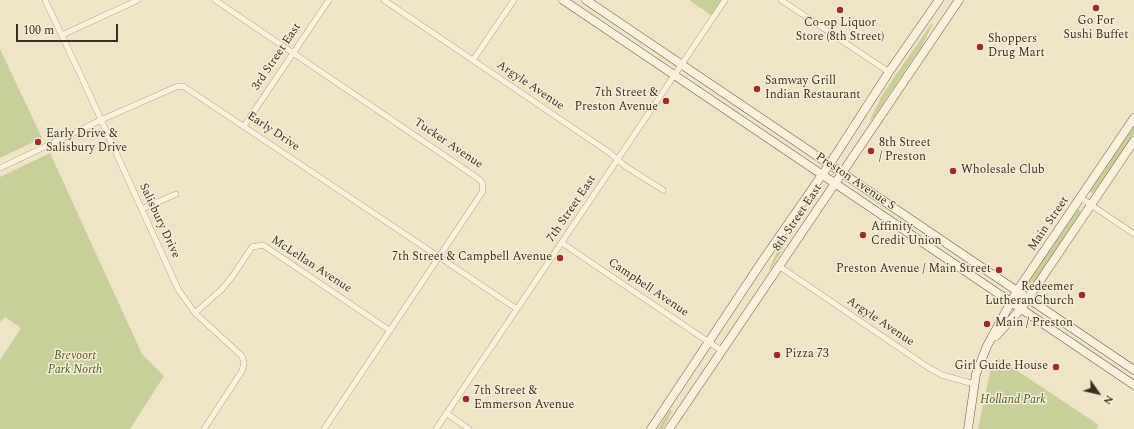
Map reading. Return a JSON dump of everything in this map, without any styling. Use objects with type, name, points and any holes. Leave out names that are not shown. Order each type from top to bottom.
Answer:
[{"type":"main road","name":"Preston Avenue S","points":[[562,0],[823,174],[1134,385]]},
{"type":"main road","name":"Preston Avenue S","points":[[586,0],[1134,370]]},
{"type":"main road","name":"8th Street East","points":[[651,429],[763,260],[830,164],[939,0]]},
{"type":"main road","name":"8th Street East","points":[[669,429],[959,0]]},
{"type":"main road","name":"Main Street","points":[[968,429],[976,374],[988,346],[1011,302],[1134,118]]},
{"type":"main road","name":"Main Street","points":[[988,346],[1021,309],[1134,141]]},
{"type":"street","name":"Salisbury Drive","points":[[45,0],[178,289],[195,313],[242,356],[244,363],[242,371],[204,429]]},
{"type":"street","points":[[62,35],[138,0]]},
{"type":"street","name":"Tucker Avenue","points":[[215,0],[482,182],[484,191],[438,257],[324,429]]},
{"type":"street","name":"3rd Street East","points":[[244,126],[329,0]]},
{"type":"street","name":"Argyle Avenue","points":[[384,0],[618,159],[625,166],[663,190]]},
{"type":"street","points":[[473,60],[514,0]]},
{"type":"street","name":"7th Street East","points":[[436,429],[725,0]]},
{"type":"street","points":[[781,0],[890,72]]},
{"type":"street","name":"Early Drive","points":[[0,168],[101,120],[176,87],[183,86],[517,309]]},
{"type":"street","points":[[142,209],[176,194]]},
{"type":"street","points":[[1081,198],[1134,234]]},
{"type":"street","name":"Campbell Avenue","points":[[562,243],[722,351]]},
{"type":"street","name":"McLellan Avenue","points":[[195,313],[222,289],[252,247],[263,245],[389,330]]},
{"type":"street","name":"Argyle Avenue","points":[[779,266],[929,368],[942,375],[974,384]]},
{"type":"street","points":[[446,413],[469,429]]},
{"type":"green space","points":[[689,0],[725,0],[714,17]]},
{"type":"green space","points":[[932,23],[933,24],[922,46],[871,121],[870,120],[882,95]]},
{"type":"green space","points":[[0,49],[42,138],[0,158]]},
{"type":"green space","points":[[1134,124],[1134,134],[1096,191],[1091,193],[1090,190]]},
{"type":"green space","name":"Brevoort Park North","points":[[50,153],[142,354],[164,376],[130,429],[0,429],[0,360],[21,328],[5,317],[0,322],[0,177]]},
{"type":"green space","points":[[1078,209],[1081,212],[1031,287],[1026,287],[1026,284]]},
{"type":"green space","points":[[786,238],[787,239],[781,252],[769,270],[775,256]]},
{"type":"green space","name":"Holland Park","points":[[998,358],[1099,425],[1096,429],[978,429],[990,372],[993,363]]},
{"type":"green space","points":[[670,410],[672,411],[663,429],[658,429]]},
{"type":"place","name":"Go For Sushi Buffet","points":[[1096,8]]},
{"type":"place","name":"Co-op Liquor Store (8th Street)","points":[[840,10]]},
{"type":"place","name":"Shoppers Drug Mart","points":[[980,47]]},
{"type":"place","name":"Samway Grill Indian Restaurant","points":[[757,89]]},
{"type":"place","name":"7th Street & Preston Avenue","points":[[666,101]]},
{"type":"place","name":"Early Drive & Salisbury Drive","points":[[38,142]]},
{"type":"place","name":"8th Street / Preston","points":[[871,151]]},
{"type":"place","name":"Wholesale Club","points":[[953,171]]},
{"type":"place","name":"Affinity Credit Union","points":[[863,235]]},
{"type":"place","name":"7th Street & Campbell Avenue","points":[[560,258]]},
{"type":"place","name":"Preston Avenue / Main Street","points":[[999,270]]},
{"type":"place","name":"Redeemer LutheranChurch","points":[[1082,295]]},
{"type":"place","name":"Main / Preston","points":[[987,324]]},
{"type":"place","name":"Pizza 73","points":[[777,355]]},
{"type":"place","name":"Girl Guide House","points":[[1056,367]]},
{"type":"place","name":"7th Street & Emmerson Avenue","points":[[466,399]]}]
